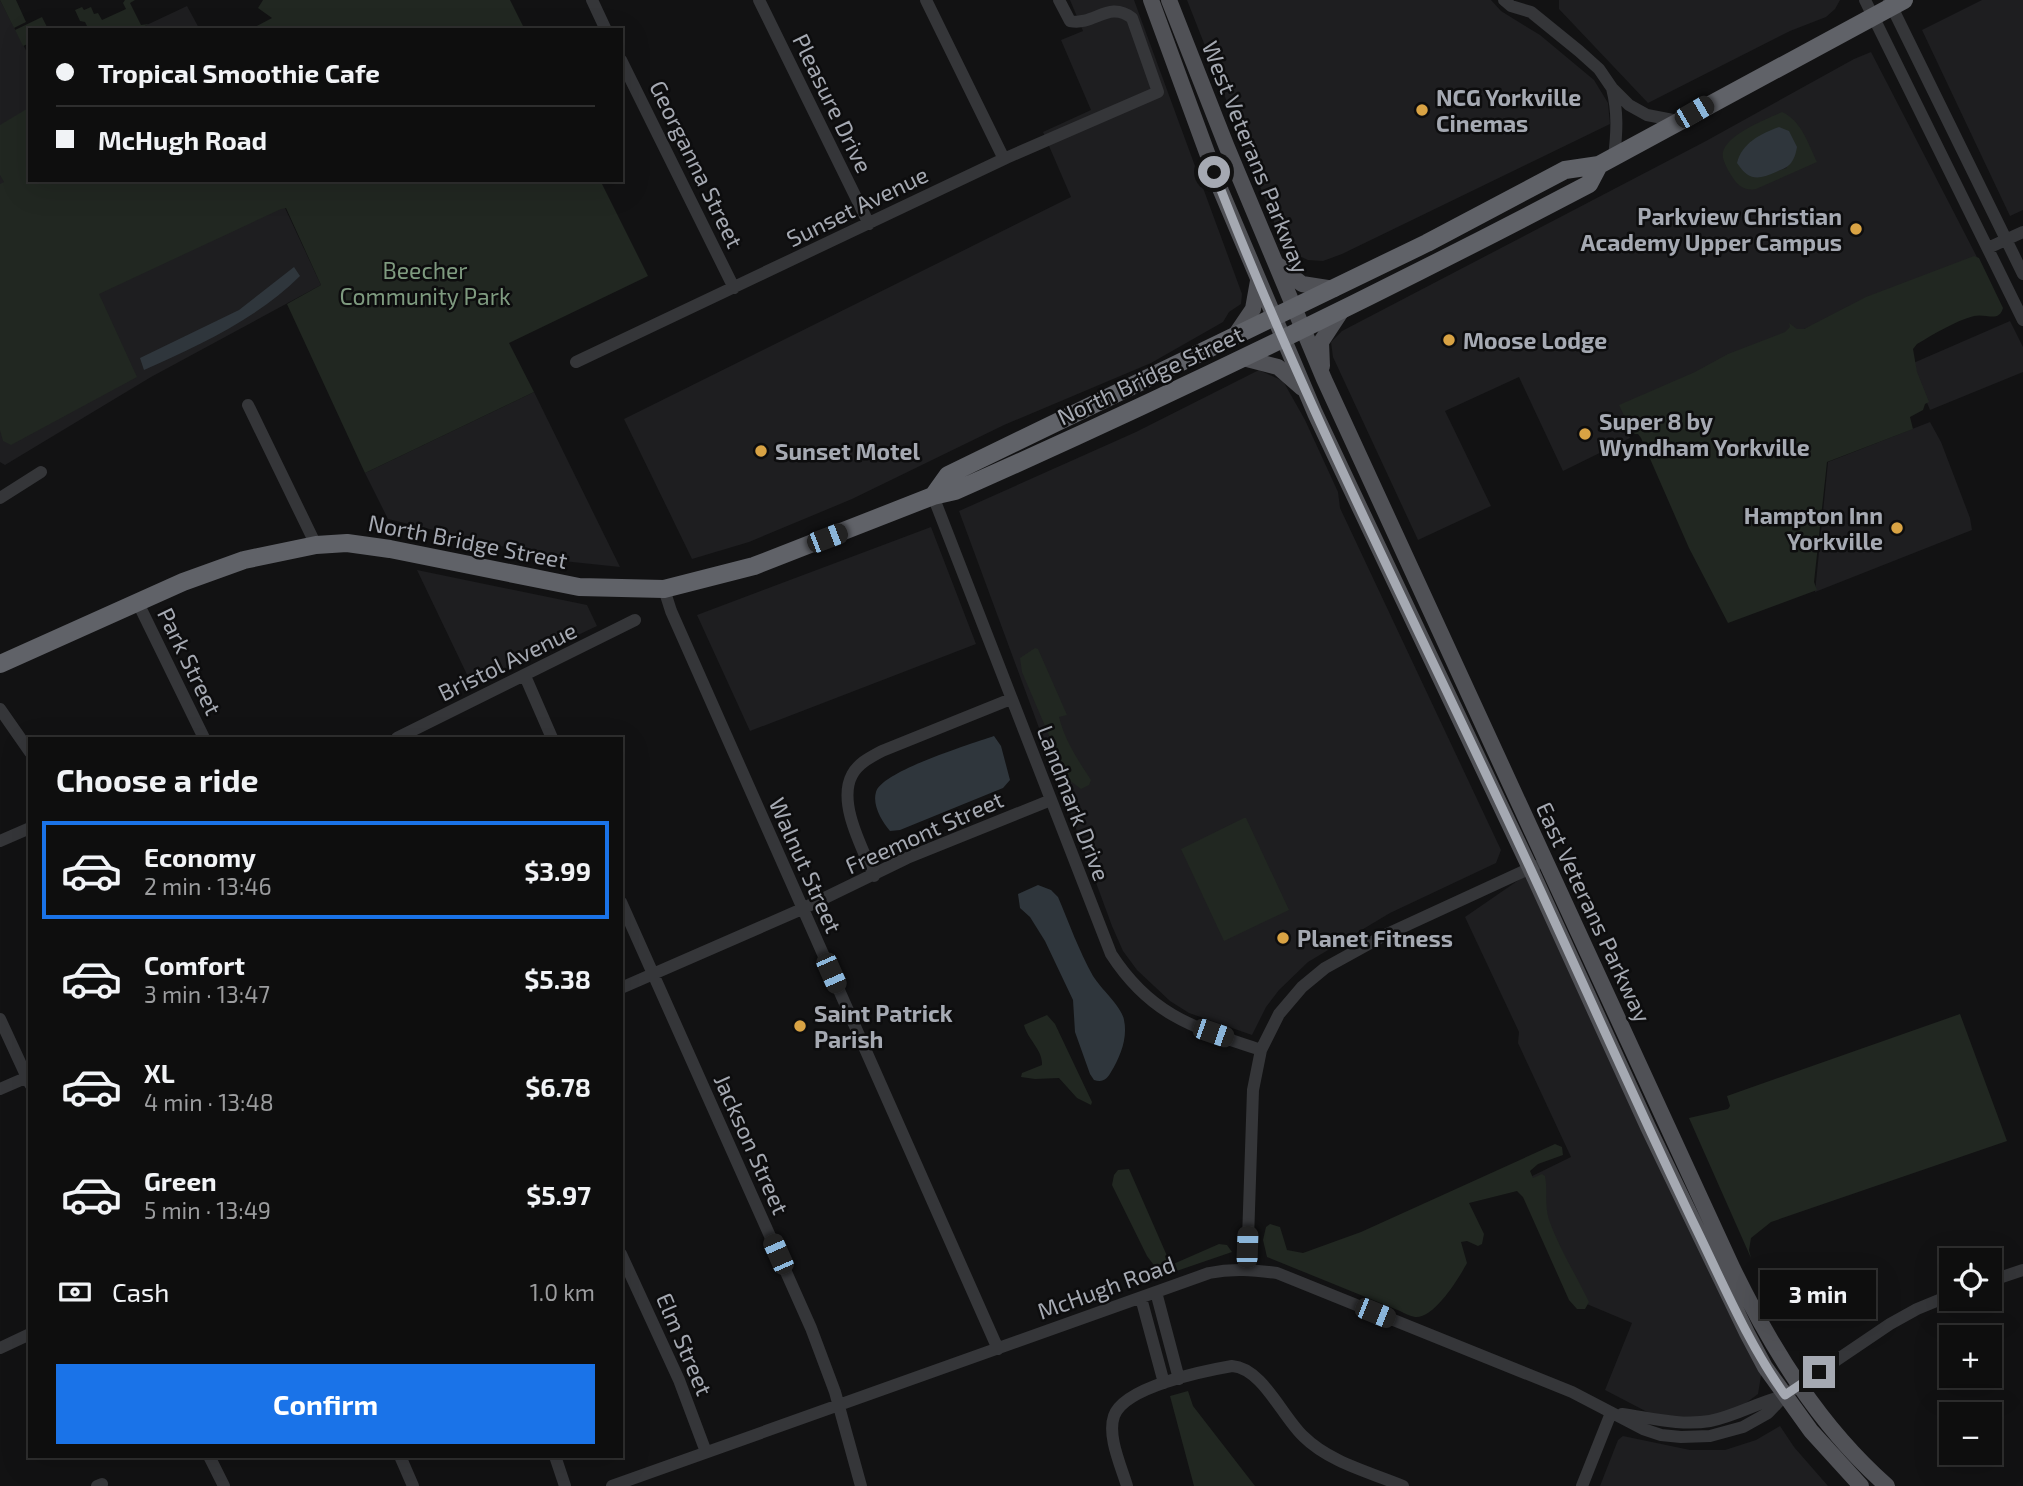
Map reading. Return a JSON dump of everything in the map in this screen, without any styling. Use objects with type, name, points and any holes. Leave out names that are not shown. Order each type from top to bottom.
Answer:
[{"type":"highway","name":"North Bridge Street","points":[[933,496],[948,475],[1294,309],[1565,170],[1606,161],[1870,8],[1895,2]]},
{"type":"highway","name":"North Bridge Street","points":[[0,664],[137,601],[244,560],[316,545],[346,543],[390,549],[579,587],[624,590],[664,589],[754,566],[933,496],[955,491],[1096,429],[1302,330],[1589,184],[1606,161]]},
{"type":"main road","name":"West Veterans Parkway","points":[[1151,0],[1206,153],[1283,339]]},
{"type":"main road","name":"West Veterans Parkway","points":[[1169,0],[1302,330]]},
{"type":"main road","points":[[1274,262],[1302,284],[1334,289]]},
{"type":"main road","points":[[1233,338],[1253,309],[1258,279]]},
{"type":"main road","points":[[1324,379],[1321,342],[1342,310]]},
{"type":"main road","name":"East Veterans Parkway","points":[[1302,330],[1733,1269],[1779,1356],[1799,1386],[1841,1440],[1887,1486]]},
{"type":"main road","name":"East Veterans Parkway","points":[[1283,339],[1341,471],[1422,636],[1648,1127],[1741,1322],[1768,1371],[1785,1395],[1833,1457],[1861,1486]]},
{"type":"main road","points":[[1243,358],[1278,367],[1305,391]]},
{"type":"street","points":[[592,0],[605,28]]},
{"type":"street","name":"Pleasure Drive","points":[[759,0],[869,224]]},
{"type":"street","points":[[926,0],[1004,159]]},
{"type":"street","name":"Sunset Avenue","points":[[576,362],[1004,159],[1158,92],[1132,18],[1124,12],[1113,10],[1081,23],[1070,21],[1059,0]]},
{"type":"street","points":[[1504,0],[1511,6],[1528,6],[1599,69],[1612,88],[1639,113],[1678,121]]},
{"type":"street","points":[[1895,2],[2023,274]]},
{"type":"street","points":[[1870,8],[2023,320]]},
{"type":"street","name":"Georganna Street","points":[[623,64],[734,288]]},
{"type":"street","points":[[1606,161],[1618,125],[1612,88]]},
{"type":"street","points":[[1988,248],[2023,232]]},
{"type":"street","points":[[248,405],[316,545]]},
{"type":"street","points":[[0,498],[41,472]]},
{"type":"street","name":"Landmark Drive","points":[[933,496],[1111,954],[1131,982],[1171,1015],[1195,1027],[1261,1050]]},
{"type":"street","name":"Walnut Street","points":[[664,589],[671,611],[998,1349]]},
{"type":"street","name":"Park Street","points":[[137,601],[204,737]]},
{"type":"street","name":"Bristol Avenue","points":[[399,737],[525,677],[635,620]]},
{"type":"street","points":[[525,677],[552,737]]},
{"type":"street","points":[[874,876],[849,814],[848,793],[852,775],[866,759],[882,751],[1011,699]]},
{"type":"street","points":[[0,709],[28,749]]},
{"type":"street","name":"Freemont Street","points":[[623,987],[802,909],[907,858],[1051,800]]},
{"type":"street","points":[[0,841],[28,829]]},
{"type":"street","points":[[1247,1269],[1253,1090],[1261,1050],[1272,1026],[1288,1002],[1325,968],[1391,932],[1546,861]]},
{"type":"street","name":"Jackson Street","points":[[623,907],[811,1328],[839,1404],[861,1486]]},
{"type":"street","points":[[0,1019],[28,1077]]},
{"type":"street","points":[[0,1089],[28,1079]]},
{"type":"street","name":"Elm Street","points":[[623,1258],[679,1380],[706,1452]]},
{"type":"street","name":"McHugh Road","points":[[612,1486],[1209,1273],[1247,1269],[1277,1273],[1572,1392],[1661,1435],[1710,1436],[1743,1427],[1768,1413],[1785,1395],[1890,1324],[1939,1300]]},
{"type":"street","points":[[2002,1277],[2023,1269]]},
{"type":"street","points":[[1156,1292],[1179,1380]]},
{"type":"street","points":[[1141,1298],[1164,1383]]},
{"type":"street","points":[[0,1348],[28,1335]]},
{"type":"street","points":[[1127,1486],[1113,1435],[1113,1418],[1119,1405],[1132,1395],[1164,1383],[1222,1368],[1243,1368],[1256,1377],[1294,1427],[1313,1445],[1335,1458],[1403,1486]]},
{"type":"street","points":[[1582,1486],[1611,1413]]},
{"type":"street","points":[[210,1458],[224,1486]]},
{"type":"street","points":[[401,1458],[413,1486]]},
{"type":"street","points":[[556,1458],[565,1486]]},
{"type":"shaded area","points":[[0,0],[28,54],[28,182],[284,185],[285,208],[321,285],[151,377],[5,465],[0,462]]},
{"type":"shaded area","points":[[1070,0],[1134,0],[1242,294],[1241,304],[1229,312],[1223,322],[1151,363],[1004,425],[852,499],[749,542],[692,559],[624,419],[1071,197],[1043,132],[1091,110],[1061,40],[1083,31]]},
{"type":"shaded area","points":[[1187,0],[1491,0],[1501,11],[1540,35],[1594,80],[1608,103],[1610,124],[1342,254],[1323,261],[1308,260],[1295,254],[1283,241],[1276,227]]},
{"type":"shaded area","points":[[1559,0],[1840,0],[1826,17],[1790,31],[1648,103],[1559,9]]},
{"type":"shaded area","points":[[1982,0],[2023,0],[2023,210],[2010,216],[1922,30]]},
{"type":"shaded area","points":[[187,6],[199,28],[140,28]]},
{"type":"shaded area","points":[[1871,52],[1978,259],[1799,331],[1621,417],[1630,438],[1563,471],[1519,377],[1445,411],[1491,506],[1418,540],[1333,357],[1331,342],[1342,331]]},
{"type":"shaded area","points":[[1779,127],[1789,131],[1797,147],[1791,163],[1764,176],[1750,176],[1737,163],[1739,156],[1747,145],[1759,136]]},
{"type":"shaded area","points":[[294,267],[300,276],[265,305],[206,341],[144,370],[140,358],[239,310]]},
{"type":"shaded area","points":[[2010,321],[2023,347],[2023,372],[1930,410],[1911,364]]},
{"type":"shaded area","points":[[1259,370],[1283,381],[1305,420],[1338,492],[1340,508],[1501,850],[1496,863],[1390,913],[1308,962],[1279,990],[1266,1007],[1252,1035],[1189,1013],[1170,1001],[1137,970],[1123,951],[959,511],[1136,432]]},
{"type":"shaded area","points":[[534,392],[620,567],[563,561],[388,519],[365,473]]},
{"type":"shaded area","points":[[1930,422],[1941,442],[1970,518],[1972,530],[1815,592],[1828,462]]},
{"type":"shaded area","points":[[931,527],[976,644],[750,731],[697,615]]},
{"type":"shaded area","points":[[417,570],[587,605],[597,626],[472,685]]},
{"type":"shaded area","points":[[994,736],[1001,746],[1010,780],[1003,788],[900,830],[890,831],[875,802],[876,792],[882,784],[910,767]]},
{"type":"shaded area","points":[[1529,873],[1762,1370],[1758,1394],[1738,1409],[1710,1418],[1653,1415],[1605,1390],[1632,1323],[1582,1302],[1524,1180],[1571,1157],[1518,1043],[1519,1032],[1465,917]]},
{"type":"shaded area","points":[[1038,885],[1051,890],[1058,897],[1093,976],[1122,1015],[1125,1034],[1122,1047],[1111,1072],[1102,1081],[1094,1080],[1090,1074],[1075,1032],[1073,1000],[1045,941],[1030,917],[1020,908],[1018,894]]},
{"type":"shaded area","points":[[1780,1426],[1794,1447],[1828,1486],[1600,1486],[1618,1440],[1623,1436],[1690,1450],[1725,1450],[1756,1440]]},
{"type":"green space","points":[[0,0],[16,0],[26,22],[14,28]]},
{"type":"green space","points":[[125,0],[135,0],[130,3],[141,25],[149,24],[140,28],[88,28],[85,22],[80,21],[75,10],[91,7],[94,14],[98,13],[102,20],[126,9],[123,3]]},
{"type":"green space","points":[[263,0],[510,0],[524,28],[253,28],[272,18],[258,8]]},
{"type":"green space","points":[[42,17],[47,27],[28,28],[28,44],[23,46],[15,30]]},
{"type":"green space","name":"Beecher Community Park","points":[[28,108],[28,182],[601,182],[648,276],[509,343],[534,392],[365,473],[287,304],[321,285],[286,208],[281,209],[99,294],[137,377],[11,445],[3,441],[0,430],[0,184],[4,182],[0,175],[0,125]]},
{"type":"green space","points":[[1782,112],[1795,121],[1817,162],[1756,189],[1743,188],[1735,181],[1723,158],[1726,145],[1739,133]],"holes":[[[1779,127],[1787,168],[1777,171]]]},
{"type":"green space","points":[[1974,256],[1979,258],[2003,308],[2001,313],[1995,316],[1979,315],[1959,321],[1917,344],[1913,349],[1917,372],[1929,402],[1923,410],[1910,417],[1913,429],[1827,462],[1814,582],[1817,590],[1728,623],[1689,548],[1641,438],[1632,432],[1619,405],[1695,372],[1728,354],[1785,332],[1790,327],[1789,323],[1797,329],[1804,329],[1866,297]]},
{"type":"green space","points":[[1035,648],[1038,649],[1067,715],[1059,717],[1065,734],[1091,780],[1089,785],[1081,789],[1069,780],[1065,773],[1022,672],[1020,658]]},
{"type":"green space","points":[[1244,818],[1289,910],[1224,941],[1181,849]]},
{"type":"green space","points":[[1960,1014],[2007,1141],[1771,1222],[1751,1238],[1751,1258],[1689,1118],[1728,1109],[1730,1106],[1727,1096]]},
{"type":"green space","points":[[1047,1015],[1055,1024],[1092,1102],[1091,1105],[1077,1098],[1059,1078],[1021,1077],[1022,1073],[1042,1065],[1040,1055],[1024,1025]]},
{"type":"green space","points":[[1555,1144],[1562,1147],[1563,1155],[1538,1164],[1530,1171],[1533,1178],[1542,1174],[1545,1176],[1549,1220],[1589,1302],[1585,1309],[1577,1309],[1569,1300],[1523,1197],[1517,1191],[1469,1203],[1484,1234],[1482,1244],[1478,1246],[1467,1241],[1461,1242],[1467,1263],[1438,1305],[1422,1316],[1409,1315],[1267,1257],[1263,1240],[1266,1227],[1270,1224],[1280,1227],[1287,1250],[1303,1253],[1361,1232]]},
{"type":"green space","points":[[1129,1169],[1171,1265],[1219,1244],[1227,1245],[1232,1252],[1162,1276],[1147,1256],[1112,1185],[1118,1170]]},
{"type":"green space","points":[[1188,1391],[1193,1406],[1255,1486],[1194,1486],[1170,1396]]},
{"type":"place","name":"NCG Yorkville Cinemas","points":[[1422,110]]},
{"type":"place","name":"Parkview Christian Academy Upper Campus","points":[[1856,229]]},
{"type":"place","name":"Moose Lodge","points":[[1449,340]]},
{"type":"place","name":"Super 8 by Wyndham Yorkville","points":[[1585,434]]},
{"type":"place","name":"Sunset Motel","points":[[761,451]]},
{"type":"place","name":"Hampton Inn Yorkville","points":[[1897,528]]},
{"type":"place","name":"Planet Fitness","points":[[1283,938]]},
{"type":"place","name":"Saint Patrick Parish","points":[[800,1026]]},
{"type":"route","points":[[1214,172],[1341,471],[1422,636],[1746,1333],[1785,1395],[1819,1372]]}]
